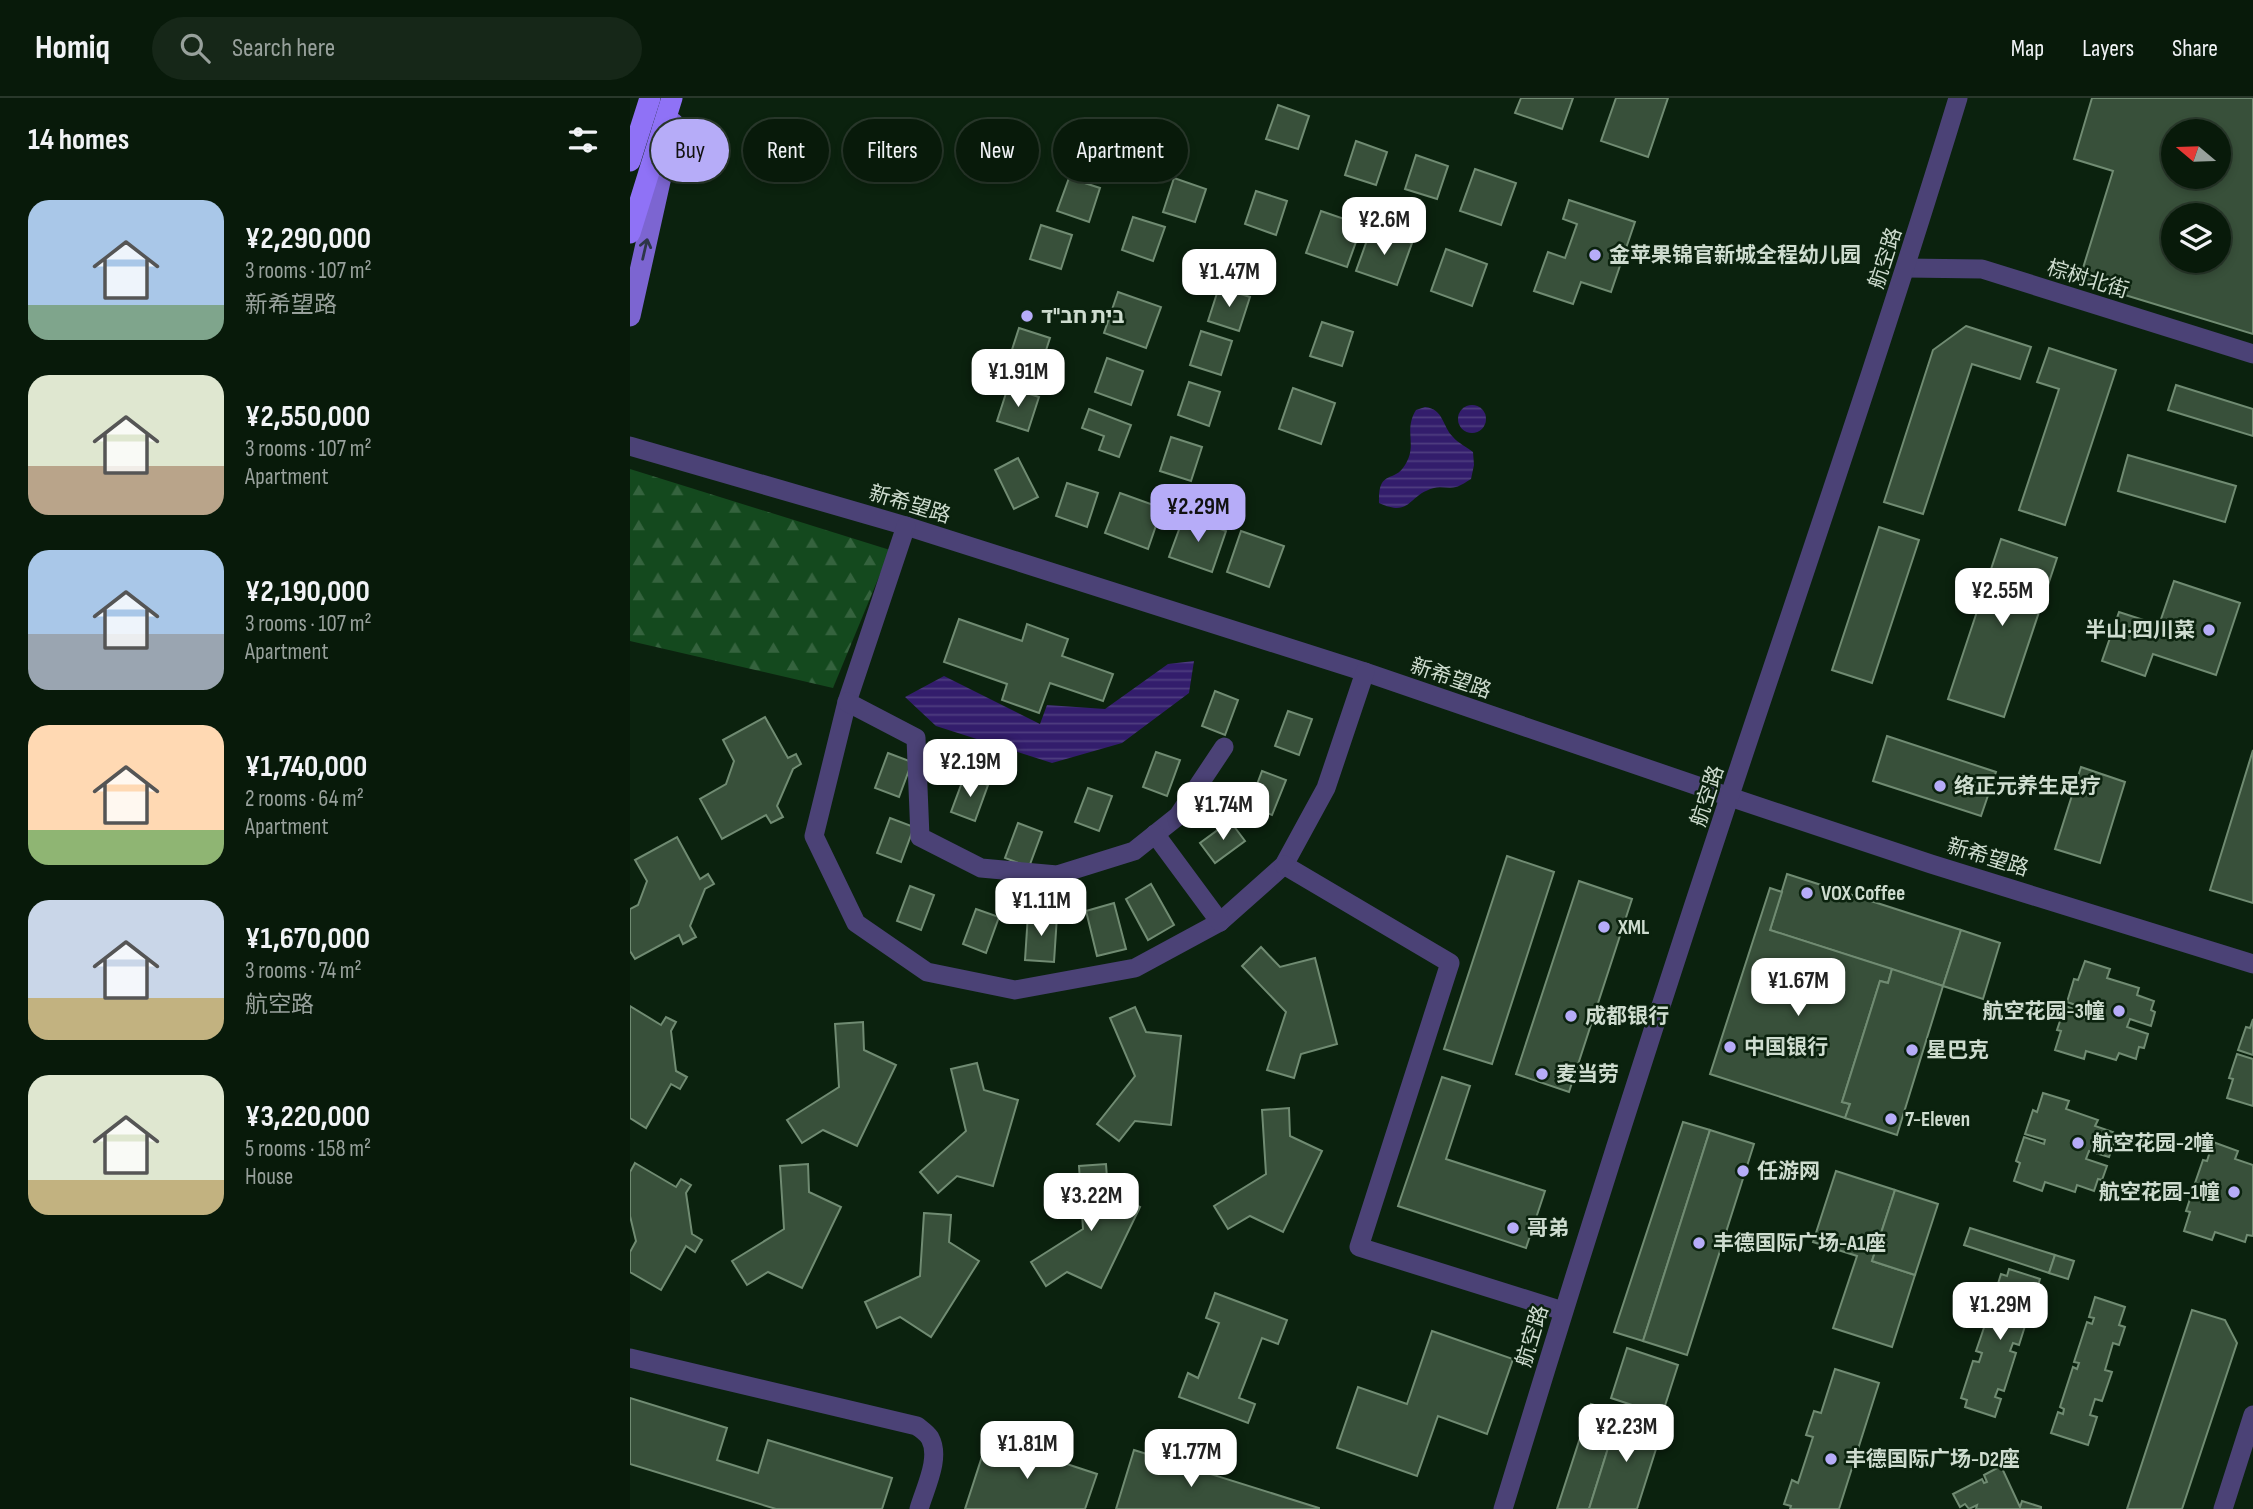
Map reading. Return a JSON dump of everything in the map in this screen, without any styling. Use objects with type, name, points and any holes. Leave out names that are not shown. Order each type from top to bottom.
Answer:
[{"type":"highway","points":[[630,161],[650,98]]},
{"type":"highway","points":[[630,233],[675,98]]},
{"type":"main road","points":[[630,220],[675,98]]},
{"type":"main road","points":[[630,316],[675,98]]},
{"type":"street","name":"航空路","points":[[1503,1509],[1563,1311],[1906,268],[1958,98]]},
{"type":"street","name":"棕树北街","points":[[1906,268],[1982,270],[2253,354]]},
{"type":"street","name":"新希望路","points":[[630,446],[906,526],[1365,673],[1931,864],[2253,964]]},
{"type":"street","points":[[906,526],[847,702],[814,835],[856,923],[927,972],[1015,990],[1135,968],[1220,922],[1284,865],[1326,788],[1365,673]]},
{"type":"street","points":[[847,702],[916,738],[920,837],[981,868],[1057,875],[1134,851],[1178,816],[1224,747]]},
{"type":"street","points":[[1155,834],[1220,922]]},
{"type":"street","points":[[1284,865],[1450,963],[1359,1247],[1563,1311]]},
{"type":"street","points":[[630,1358],[917,1426],[929,1436],[934,1450],[919,1509]]},
{"type":"street","points":[[2223,1509],[2253,1415]]},
{"type":"green space","points":[[630,469],[890,550],[833,688],[630,641]]},
{"type":"shaded area","points":[[1472,405],[1482,409],[1486,419],[1482,429],[1472,433],[1462,429],[1458,419],[1462,409]]},
{"type":"shaded area","points":[[1425,407],[1436,411],[1449,433],[1473,452],[1471,479],[1456,487],[1437,487],[1425,491],[1404,507],[1390,507],[1379,503],[1381,485],[1401,471],[1409,458],[1412,418],[1416,410]]},
{"type":"shaded area","points":[[1194,661],[1189,693],[1122,743],[1052,763],[936,726],[905,697],[944,676],[1040,724],[1047,705],[1105,709],[1168,664]]},
{"type":"building","points":[[1521,98],[1573,98],[1562,129],[1515,113]]},
{"type":"building","points":[[1616,98],[1668,98],[1648,157],[1601,141]]},
{"type":"building","points":[[2092,98],[2253,98],[2253,334],[2079,281],[2113,171],[2074,159]]},
{"type":"building","points":[[1278,105],[1309,116],[1298,149],[1266,139]]},
{"type":"building","points":[[1356,141],[1387,152],[1376,185],[1345,175]]},
{"type":"building","points":[[1416,155],[1448,166],[1437,199],[1405,189]]},
{"type":"building","points":[[1475,169],[1516,183],[1501,225],[1460,211]]},
{"type":"building","points":[[1068,182],[1081,182],[1100,188],[1089,222],[1057,211]]},
{"type":"building","points":[[1173,182],[1186,182],[1206,189],[1195,222],[1163,212]]},
{"type":"building","points":[[1256,191],[1287,201],[1276,235],[1245,224]]},
{"type":"building","name":"金苹果锦官新城全程幼儿园","points":[[1569,200],[1635,222],[1611,292],[1581,282],[1573,304],[1534,291],[1548,252],[1565,258],[1577,224],[1563,219]]},
{"type":"building","points":[[1321,211],[1362,225],[1347,267],[1306,253]]},
{"type":"building","points":[[1133,217],[1165,227],[1153,261],[1122,250]]},
{"type":"building","points":[[1041,225],[1072,235],[1061,269],[1030,259]]},
{"type":"building","points":[[1371,229],[1412,243],[1397,285],[1356,271]]},
{"type":"building","points":[[1446,249],[1487,264],[1472,306],[1431,291]]},
{"type":"building","points":[[1219,287],[1250,297],[1239,331],[1208,321]]},
{"type":"building","points":[[1118,292],[1161,307],[1146,348],[1104,333]]},
{"type":"building","points":[[1322,322],[1353,332],[1342,366],[1310,356]]},
{"type":"building","points":[[1966,326],[2031,347],[2020,379],[1972,364],[1923,514],[1884,502],[1933,350]]},
{"type":"building","points":[[1019,328],[1050,338],[1039,372],[1008,362]]},
{"type":"building","points":[[1201,331],[1232,341],[1221,375],[1190,365]]},
{"type":"building","points":[[2049,348],[2116,370],[2065,525],[2019,510],[2059,389],[2037,382]]},
{"type":"building","points":[[1107,358],[1143,371],[1131,405],[1095,392]]},
{"type":"building","points":[[1189,382],[1220,392],[1209,426],[1178,415]]},
{"type":"building","points":[[2176,385],[2253,409],[2253,436],[2168,410]]},
{"type":"building","points":[[1008,387],[1039,397],[1028,431],[997,421]]},
{"type":"building","points":[[1293,388],[1335,403],[1321,444],[1279,429]]},
{"type":"building","points":[[1089,409],[1131,425],[1119,457],[1099,450],[1104,436],[1082,428]]},
{"type":"building","points":[[1171,437],[1202,447],[1191,481],[1160,471]]},
{"type":"building","points":[[2128,455],[2236,486],[2225,522],[2118,491]]},
{"type":"building","points":[[1018,458],[1038,497],[1014,509],[995,470]]},
{"type":"building","points":[[1067,483],[1098,493],[1087,527],[1056,516]]},
{"type":"building","points":[[1120,493],[1162,508],[1148,549],[1105,533]]},
{"type":"building","points":[[1184,516],[1226,531],[1212,572],[1169,557]]},
{"type":"building","points":[[1879,527],[1919,540],[1872,683],[1832,670]]},
{"type":"building","points":[[1241,531],[1284,546],[1269,587],[1227,572]]},
{"type":"building","points":[[2001,539],[2057,558],[2004,717],[1948,699]]},
{"type":"building","points":[[2174,581],[2240,603],[2216,675],[2153,654],[2145,676],[2102,661],[2119,612],[2159,625]]},
{"type":"building","points":[[959,619],[1022,641],[1027,624],[1068,639],[1062,656],[1113,674],[1103,701],[1050,683],[1039,713],[1002,700],[1007,684],[944,662]]},
{"type":"building","points":[[1215,691],[1238,700],[1225,735],[1202,726]]},
{"type":"building","points":[[1288,711],[1312,719],[1299,755],[1275,746]]},
{"type":"building","points":[[765,717],[788,758],[796,754],[801,764],[793,769],[777,806],[783,817],[771,823],[766,815],[722,839],[700,799],[726,784],[734,761],[723,740]]},
{"type":"building","points":[[1887,736],[1996,772],[1981,816],[1873,781]]},
{"type":"building","points":[[2253,750],[2253,903],[2210,890]]},
{"type":"building","points":[[1156,752],[1180,760],[1167,796],[1143,787]]},
{"type":"building","points":[[888,753],[912,762],[899,797],[875,788]]},
{"type":"building","points":[[2081,767],[2125,782],[2100,863],[2055,849]]},
{"type":"building","points":[[1262,771],[1286,780],[1272,815],[1249,806]]},
{"type":"building","points":[[964,777],[988,785],[975,821],[951,812]]},
{"type":"building","points":[[1088,788],[1112,796],[1099,831],[1075,822]]},
{"type":"building","points":[[890,818],[914,827],[901,862],[877,853]]},
{"type":"building","points":[[1230,821],[1245,841],[1215,863],[1200,843]]},
{"type":"building","points":[[1018,823],[1042,832],[1029,867],[1005,858]]},
{"type":"building","points":[[677,837],[700,879],[708,874],[714,884],[705,889],[690,926],[696,937],[683,944],[679,935],[635,959],[630,951],[630,909],[638,905],[647,881],[635,860]]},
{"type":"building","points":[[1507,856],[1554,872],[1492,1064],[1444,1049]]},
{"type":"building","points":[[1787,874],[1961,930],[1943,986],[1770,930]]},
{"type":"building","points":[[1579,881],[1632,899],[1569,1092],[1516,1074]]},
{"type":"building","points":[[1151,884],[1174,925],[1148,940],[1126,899]]},
{"type":"building","points":[[910,886],[934,895],[921,930],[897,921]]},
{"type":"building","points":[[1770,888],[1782,892],[1770,930],[1892,969],[1888,983],[1880,981],[1842,1102],[1850,1104],[1845,1118],[1710,1074]]},
{"type":"building","points":[[1114,903],[1126,949],[1097,956],[1086,911]]},
{"type":"building","points":[[976,909],[999,917],[986,953],[963,944]]},
{"type":"building","points":[[1028,914],[1057,916],[1054,962],[1025,960]]},
{"type":"building","points":[[1961,930],[2000,943],[1983,999],[1943,986]]},
{"type":"building","points":[[1261,947],[1280,967],[1315,958],[1337,1044],[1301,1054],[1294,1078],[1267,1070],[1286,1012],[1242,966]]},
{"type":"building","name":"航空花园-3幢","points":[[2085,961],[2110,969],[2107,978],[2139,988],[2137,995],[2154,1001],[2151,1010],[2155,1012],[2151,1026],[2130,1019],[2127,1027],[2148,1034],[2144,1048],[2139,1047],[2136,1059],[2119,1053],[2116,1060],[2086,1051],[2084,1059],[2055,1050],[2061,1031],[2057,1030],[2065,1006],[2086,1013],[2087,1009],[2067,1002],[2074,979],[2078,980]]},
{"type":"building","points":[[1892,969],[1943,986],[1897,1135],[1845,1118],[1850,1104],[1842,1102],[1880,981],[1888,983]]},
{"type":"building","points":[[630,1006],[661,1025],[666,1017],[676,1022],[671,1031],[676,1071],[687,1077],[680,1089],[671,1084],[646,1128],[630,1118]]},
{"type":"building","points":[[1135,1007],[1146,1032],[1181,1036],[1171,1125],[1135,1121],[1119,1141],[1097,1124],[1135,1076],[1110,1018]]},
{"type":"building","points":[[2253,1019],[2253,1055],[2238,1050],[2246,1027],[2250,1028]]},
{"type":"building","points":[[863,1022],[864,1050],[896,1065],[857,1146],[823,1130],[802,1143],[787,1120],[839,1087],[835,1024]]},
{"type":"building","points":[[2237,1054],[2253,1059],[2253,1106],[2227,1098],[2233,1079],[2229,1078]]},
{"type":"building","points":[[977,1063],[984,1090],[1018,1100],[993,1186],[957,1176],[938,1193],[920,1172],[966,1131],[951,1069]]},
{"type":"building","points":[[1442,1077],[1470,1086],[1446,1159],[1545,1191],[1526,1248],[1398,1206]]},
{"type":"building","name":"航空花园-2幢","points":[[2043,1093],[2069,1101],[2066,1109],[2098,1120],[2095,1126],[2113,1132],[2109,1142],[2114,1143],[2109,1157],[2089,1151],[2086,1159],[2107,1166],[2094,1191],[2077,1185],[2075,1192],[2045,1182],[2042,1191],[2014,1181],[2020,1163],[2016,1161],[2024,1137],[2044,1144],[2045,1140],[2025,1134],[2033,1110],[2037,1112]]},
{"type":"building","points":[[1289,1108],[1290,1136],[1322,1151],[1283,1232],[1250,1216],[1228,1229],[1214,1206],[1266,1174],[1262,1110]]},
{"type":"building","points":[[1683,1122],[1710,1130],[1643,1341],[1614,1332]]},
{"type":"building","name":"丰德国际广场-A1座","points":[[1710,1130],[1754,1144],[1687,1355],[1643,1341]]},
{"type":"building","name":"航空花园-1幢","points":[[2213,1142],[2238,1151],[2235,1159],[2253,1165],[2253,1236],[2247,1235],[2245,1242],[2215,1232],[2212,1240],[2184,1231],[2190,1212],[2186,1211],[2194,1187],[2214,1194],[2215,1189],[2195,1183],[2203,1160],[2207,1161]]},
{"type":"building","points":[[635,1163],[676,1187],[681,1179],[691,1185],[686,1193],[692,1234],[702,1240],[695,1252],[686,1246],[661,1290],[630,1272],[630,1252],[636,1241],[630,1216],[630,1172]]},
{"type":"building","points":[[808,1164],[809,1192],[841,1207],[802,1288],[768,1272],[747,1285],[732,1261],[784,1229],[780,1166]]},
{"type":"building","points":[[1106,1164],[1108,1192],[1140,1207],[1101,1288],[1067,1272],[1046,1286],[1031,1262],[1083,1229],[1079,1166]]},
{"type":"building","points":[[1836,1171],[1895,1190],[1872,1261],[1915,1275],[1892,1347],[1833,1328],[1857,1256],[1813,1242]]},
{"type":"building","points":[[1895,1190],[1938,1204],[1915,1275],[1872,1261]]},
{"type":"building","points":[[924,1213],[951,1215],[949,1242],[979,1261],[931,1337],[900,1317],[877,1328],[865,1302],[920,1276]]},
{"type":"building","points":[[1970,1228],[2055,1255],[2049,1273],[1964,1245]]},
{"type":"building","points":[[2055,1255],[2074,1261],[2068,1279],[2049,1273]]},
{"type":"building","points":[[2009,1269],[2040,1279],[2034,1299],[2028,1297],[2025,1305],[2031,1307],[2019,1345],[2013,1343],[2010,1351],[2016,1353],[2004,1391],[1998,1389],[1995,1397],[2001,1399],[1995,1417],[1965,1407],[1967,1400],[1961,1398],[1973,1361],[1979,1362],[1982,1353],[1976,1351],[1989,1313],[1994,1315],[1997,1307],[1991,1306],[2001,1274],[2007,1276]]},
{"type":"building","points":[[1215,1293],[1287,1320],[1278,1344],[1262,1338],[1239,1398],[1255,1404],[1248,1423],[1179,1397],[1188,1373],[1198,1378],[1219,1323],[1206,1318]]},
{"type":"building","points":[[2095,1297],[2125,1307],[2119,1325],[2125,1327],[2119,1345],[2113,1343],[2105,1370],[2112,1372],[2102,1401],[2095,1399],[2090,1415],[2097,1417],[2088,1445],[2051,1433],[2058,1412],[2063,1414],[2064,1409],[2060,1407],[2073,1367],[2077,1369],[2079,1363],[2074,1362],[2087,1322],[2092,1324],[2094,1318],[2089,1317]]},
{"type":"building","points":[[2192,1310],[2225,1320],[2237,1343],[2182,1509],[2127,1509]]},
{"type":"building","points":[[1432,1331],[1513,1359],[1487,1434],[1438,1416],[1417,1476],[1337,1448],[1358,1387],[1407,1404]]},
{"type":"building","points":[[1627,1348],[1678,1365],[1662,1415],[1611,1398]]},
{"type":"building","name":"丰德国际广场-D2座","points":[[1835,1369],[1879,1383],[1839,1509],[1790,1509],[1791,1506],[1784,1504],[1792,1480],[1798,1483],[1813,1437],[1806,1435],[1814,1411],[1821,1413]]},
{"type":"building","points":[[630,1398],[727,1428],[717,1460],[758,1473],[768,1440],[892,1478],[882,1509],[776,1509],[630,1464]]},
{"type":"building","points":[[1591,1404],[1619,1413],[1589,1509],[1557,1509]]},
{"type":"building","points":[[1619,1413],[1663,1427],[1637,1509],[1589,1509]]},
{"type":"building","points":[[988,1438],[1097,1474],[1085,1509],[965,1509]]},
{"type":"building","points":[[1134,1450],[1319,1508],[1319,1509],[1116,1509]]},
{"type":"building","points":[[2001,1466],[2020,1507],[2022,1501],[2041,1509],[1976,1509],[1977,1505],[1969,1509],[1965,1504],[1960,1507],[1953,1494],[1982,1479],[1984,1483],[1987,1482],[1984,1475]]},
{"type":"place","name":"金苹果锦官新城全程幼儿园","points":[[1595,255]]},
{"type":"place","name":"בית חב\"ד","points":[[1027,316]]},
{"type":"place","name":"半山·四川菜","points":[[2209,630]]},
{"type":"place","name":"络正元养生足疗","points":[[1940,786]]},
{"type":"place","name":"VOX Coffee","points":[[1807,893]]},
{"type":"place","name":"XML","points":[[1604,927]]},
{"type":"place","name":"航空花园-3幢","points":[[2119,1011]]},
{"type":"place","name":"成都银行","points":[[1571,1016]]},
{"type":"place","name":"中国银行","points":[[1730,1047]]},
{"type":"place","name":"星巴克","points":[[1912,1050]]},
{"type":"place","name":"麦当劳","points":[[1542,1074]]},
{"type":"place","name":"7-Eleven","points":[[1891,1119]]},
{"type":"place","name":"航空花园-2幢","points":[[2078,1143]]},
{"type":"place","name":"任游网","points":[[1743,1171]]},
{"type":"place","name":"航空花园-1幢","points":[[2234,1192]]},
{"type":"place","name":"哥弟","points":[[1513,1228]]},
{"type":"place","name":"丰德国际广场-A1座","points":[[1699,1243]]},
{"type":"place","name":"丰德国际广场-D2座","points":[[1831,1459]]}]
